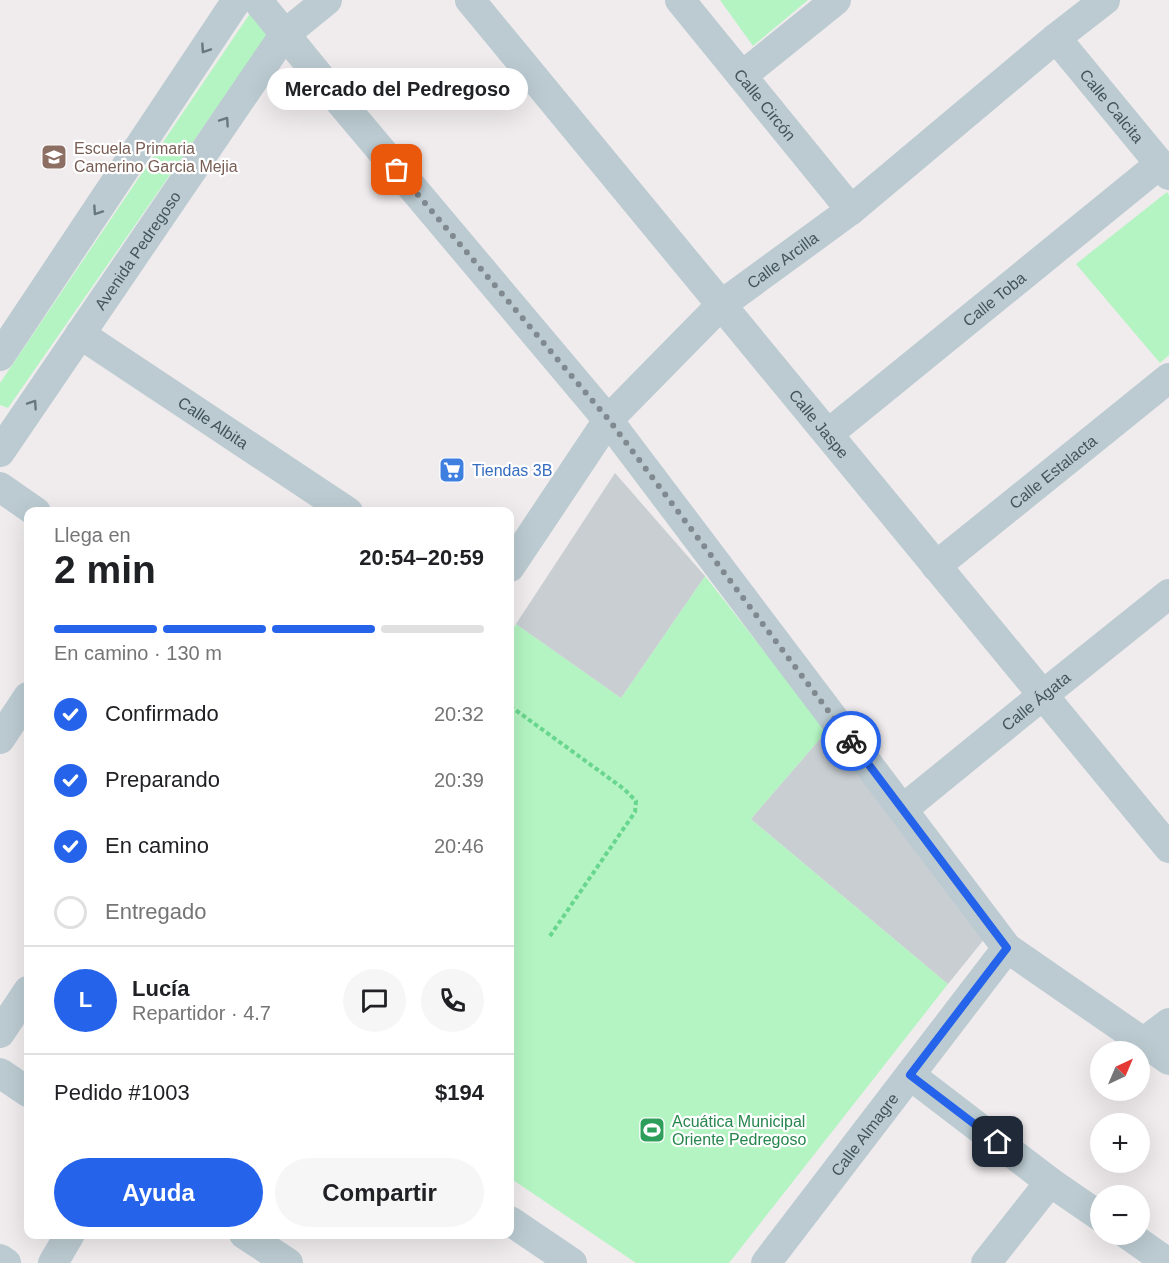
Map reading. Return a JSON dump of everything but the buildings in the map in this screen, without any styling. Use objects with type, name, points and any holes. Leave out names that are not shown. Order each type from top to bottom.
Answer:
[{"type":"street","points":[[0,357],[237,0]]},
{"type":"street","points":[[256,0],[609,420],[1007,948],[1143,1041]]},
{"type":"street","name":"Avenida Pedregoso","points":[[0,452],[284,35],[327,0]]},
{"type":"street","name":"Calle Jaspe","points":[[470,0],[1043,695],[1163,829]]},
{"type":"street","name":"Calle Circón","points":[[680,0],[851,210]]},
{"type":"street","points":[[742,76],[836,0]]},
{"type":"street","name":"Calle Arcilla","points":[[514,561],[609,420],[721,305],[851,210],[1056,38],[1105,0]]},
{"type":"street","name":"Calle Calcita","points":[[1056,38],[1165,169]]},
{"type":"street","name":"Calle Toba","points":[[828,434],[1165,169]]},
{"type":"street","name":"Calle Albita","points":[[80,334],[340,507]]},
{"type":"street","name":"Calle Estalacta","points":[[936,566],[1169,378]]},
{"type":"street","points":[[0,487],[29,507]]},
{"type":"street","name":"Calle Ágata","points":[[903,810],[1169,594]]},
{"type":"street","points":[[0,739],[24,703]]},
{"type":"street","name":"Calle Almagre","points":[[766,1263],[1007,948]]},
{"type":"street","points":[[0,1033],[24,997]]},
{"type":"street","points":[[1145,1041],[1169,1023]]},
{"type":"street","points":[[1150,1046],[1169,1060]]},
{"type":"street","points":[[0,1072],[24,1089]]},
{"type":"street","points":[[910,1075],[1050,1182],[1090,1209]]},
{"type":"street","points":[[986,1263],[1050,1182]]},
{"type":"street","points":[[514,1224],[572,1263]]},
{"type":"street","points":[[53,1263],[66,1239]]},
{"type":"street","points":[[252,1239],[288,1263]]},
{"type":"street","points":[[1143,1245],[1168,1263]]},
{"type":"street","points":[[0,1259],[6,1263]]},
{"type":"path","points":[[514,709],[624,789],[636,801],[635,812],[550,936]]},
{"type":"green space","points":[[720,0],[808,0],[753,46]]},
{"type":"green space","points":[[251,12],[272,28],[8,408],[0,405],[0,383]]},
{"type":"green space","points":[[1167,192],[1169,195],[1169,355],[1160,363],[1076,264]]},
{"type":"green space","points":[[705,576],[827,731],[751,819],[948,984],[729,1263],[636,1263],[514,1181],[514,627],[516,624],[621,698]]},
{"type":"way so far","points":[[397,170],[609,420],[851,741]]},
{"type":"place","name":"Escuela Primaria Camerino Garcia Mejia","points":[[54,157]]},
{"type":"place","name":"Mercado del Pedregoso","points":[[397,170]]},
{"type":"place","name":"Tiendas 3B","points":[[452,470]]},
{"type":"place","name":"Acuática Municipal Oriente Pedregoso","points":[[652,1130]]},
{"type":"route","points":[[851,741],[1007,948],[910,1075],[998,1142]]}]
